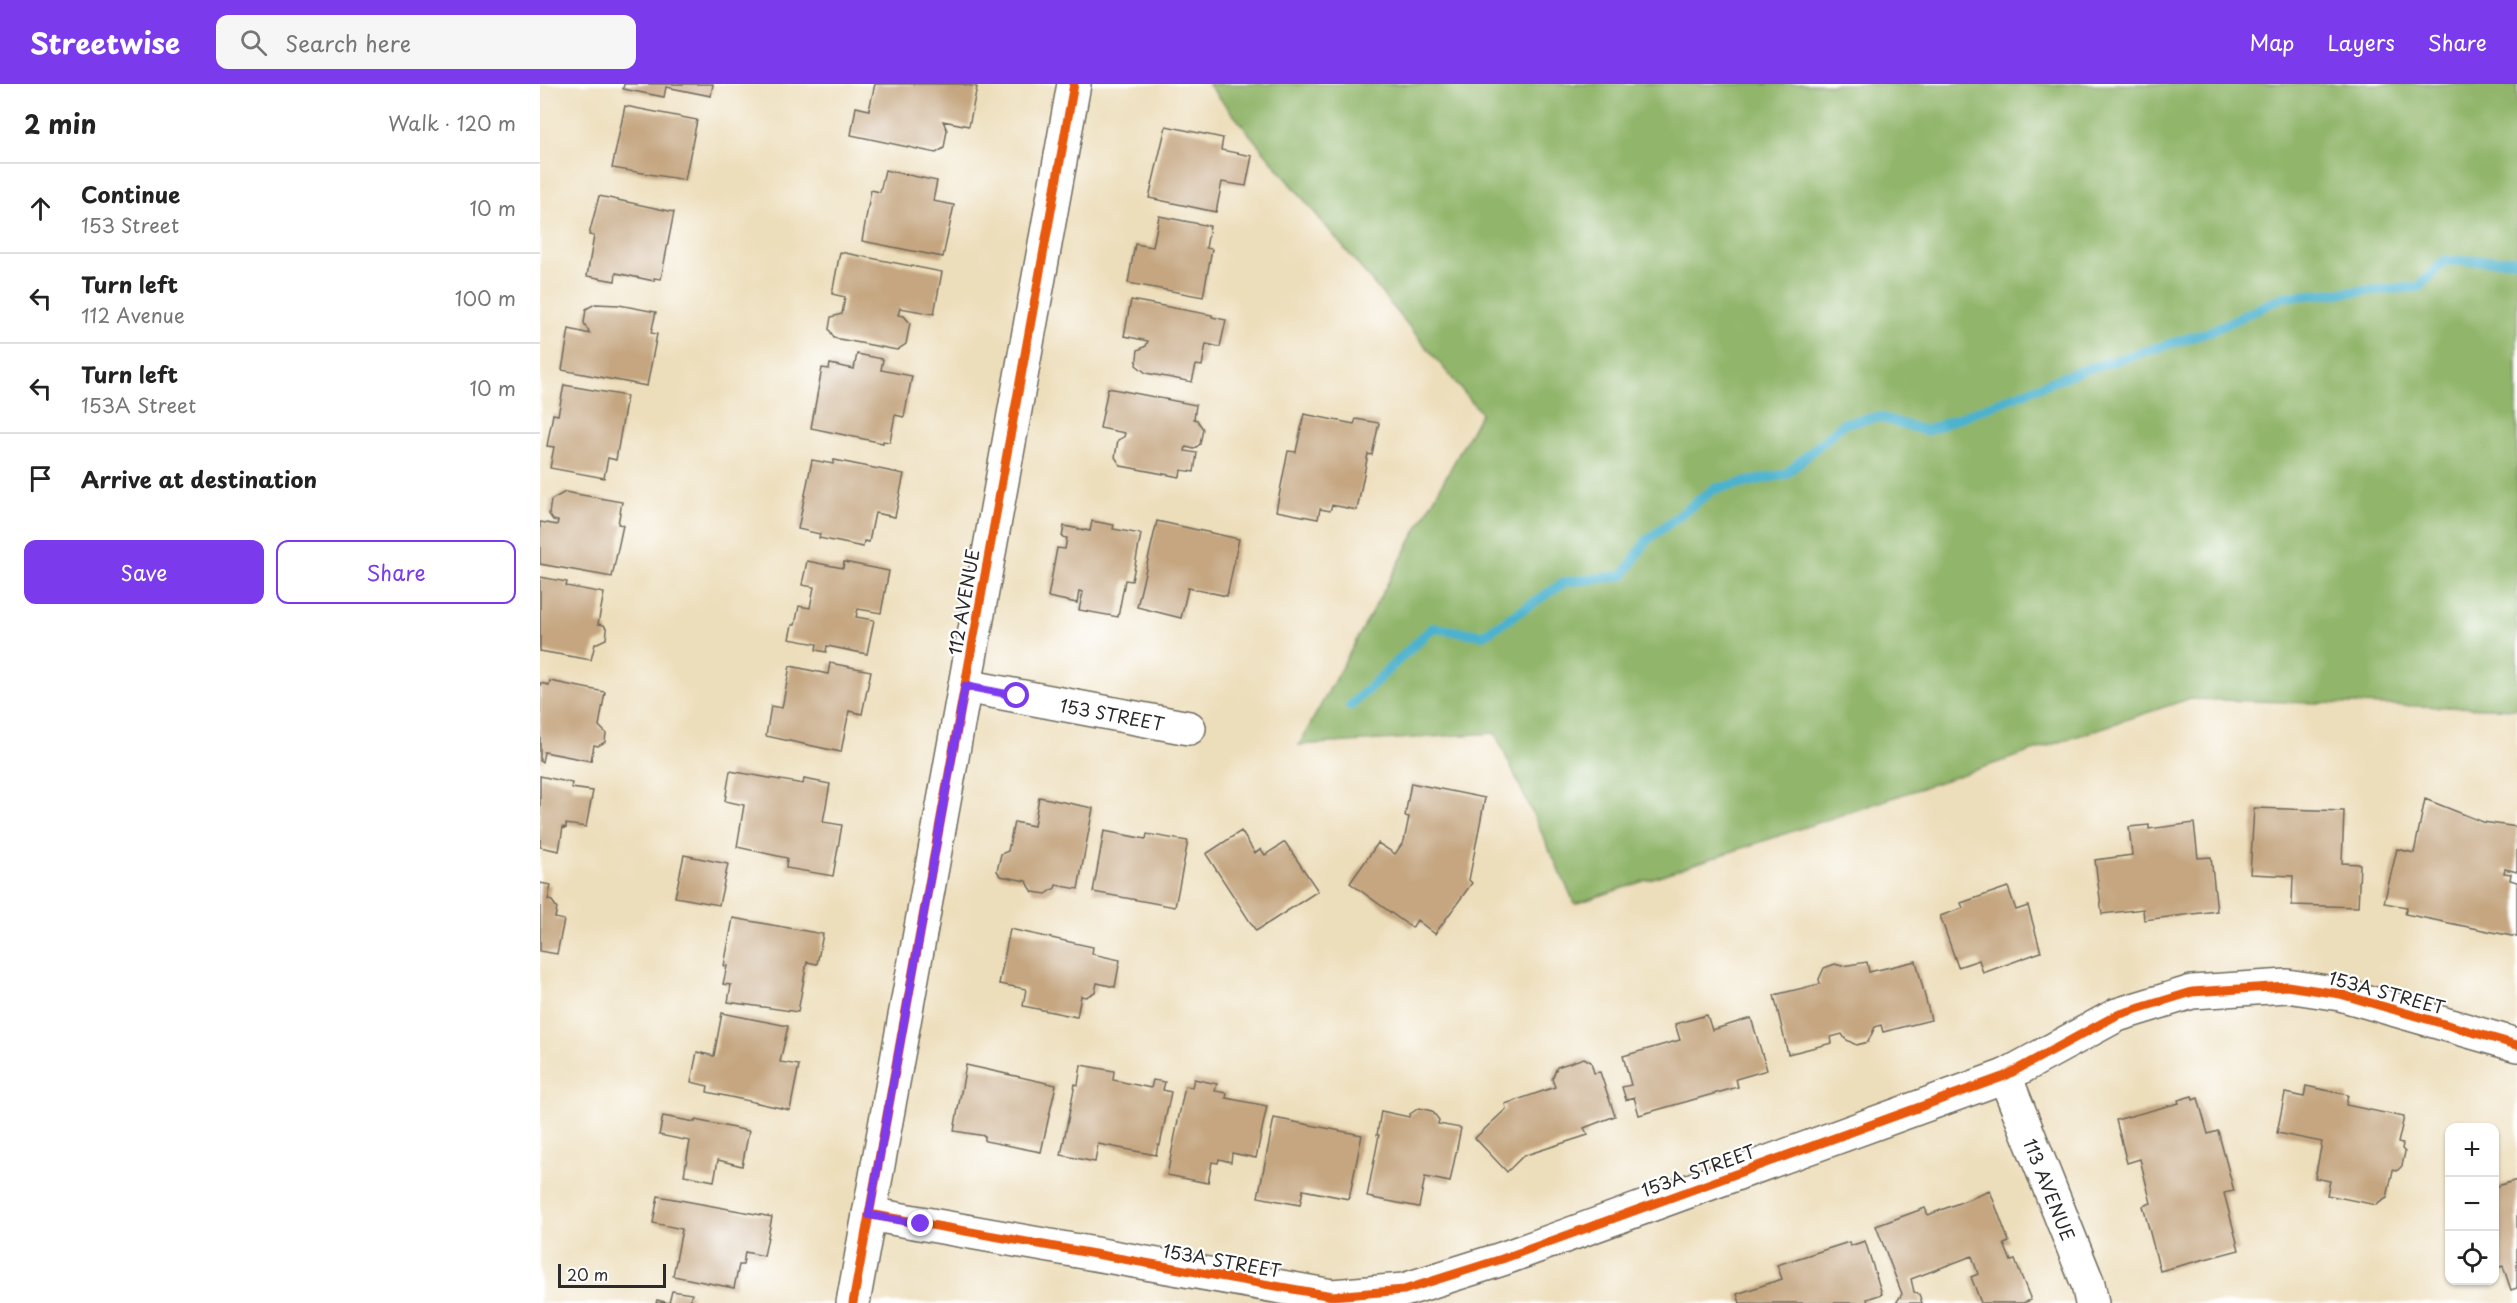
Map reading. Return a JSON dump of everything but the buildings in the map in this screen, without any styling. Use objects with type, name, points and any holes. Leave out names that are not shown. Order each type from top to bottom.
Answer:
[{"type":"street","name":"112 AVENUE","points":[[853,1303],[1074,84]]},
{"type":"street","name":"153 STREET","points":[[965,686],[1189,728]]},
{"type":"street","name":"153A STREET","points":[[869,1215],[1332,1296],[1405,1296],[2005,1076],[2117,1015],[2192,992],[2287,986],[2340,994],[2517,1046]]},
{"type":"street","name":"113 AVENUE","points":[[2005,1076],[2088,1284],[2092,1303]]},
{"type":"green space","points":[[1208,84],[2517,84],[2517,709],[2188,699],[1575,904],[1495,733],[1299,745],[1481,413]]},
{"type":"waterway","points":[[1350,706],[1432,628],[1484,635],[1565,582],[1623,576],[1647,540],[1714,489],[1786,474],[1844,423],[1879,417],[1926,431],[2074,373],[2209,332],[2283,297],[2419,287],[2444,261],[2517,260]]},
{"type":"cycle path","points":[[853,1303],[1074,84]]},
{"type":"cycle path","points":[[869,1214],[1332,1296],[1404,1290],[1502,1259],[2005,1076],[2117,1015],[2192,992],[2287,986],[2340,994],[2517,1045]]},
{"type":"route","points":[[921,1224],[869,1215],[917,946],[965,686],[1017,696]]}]
